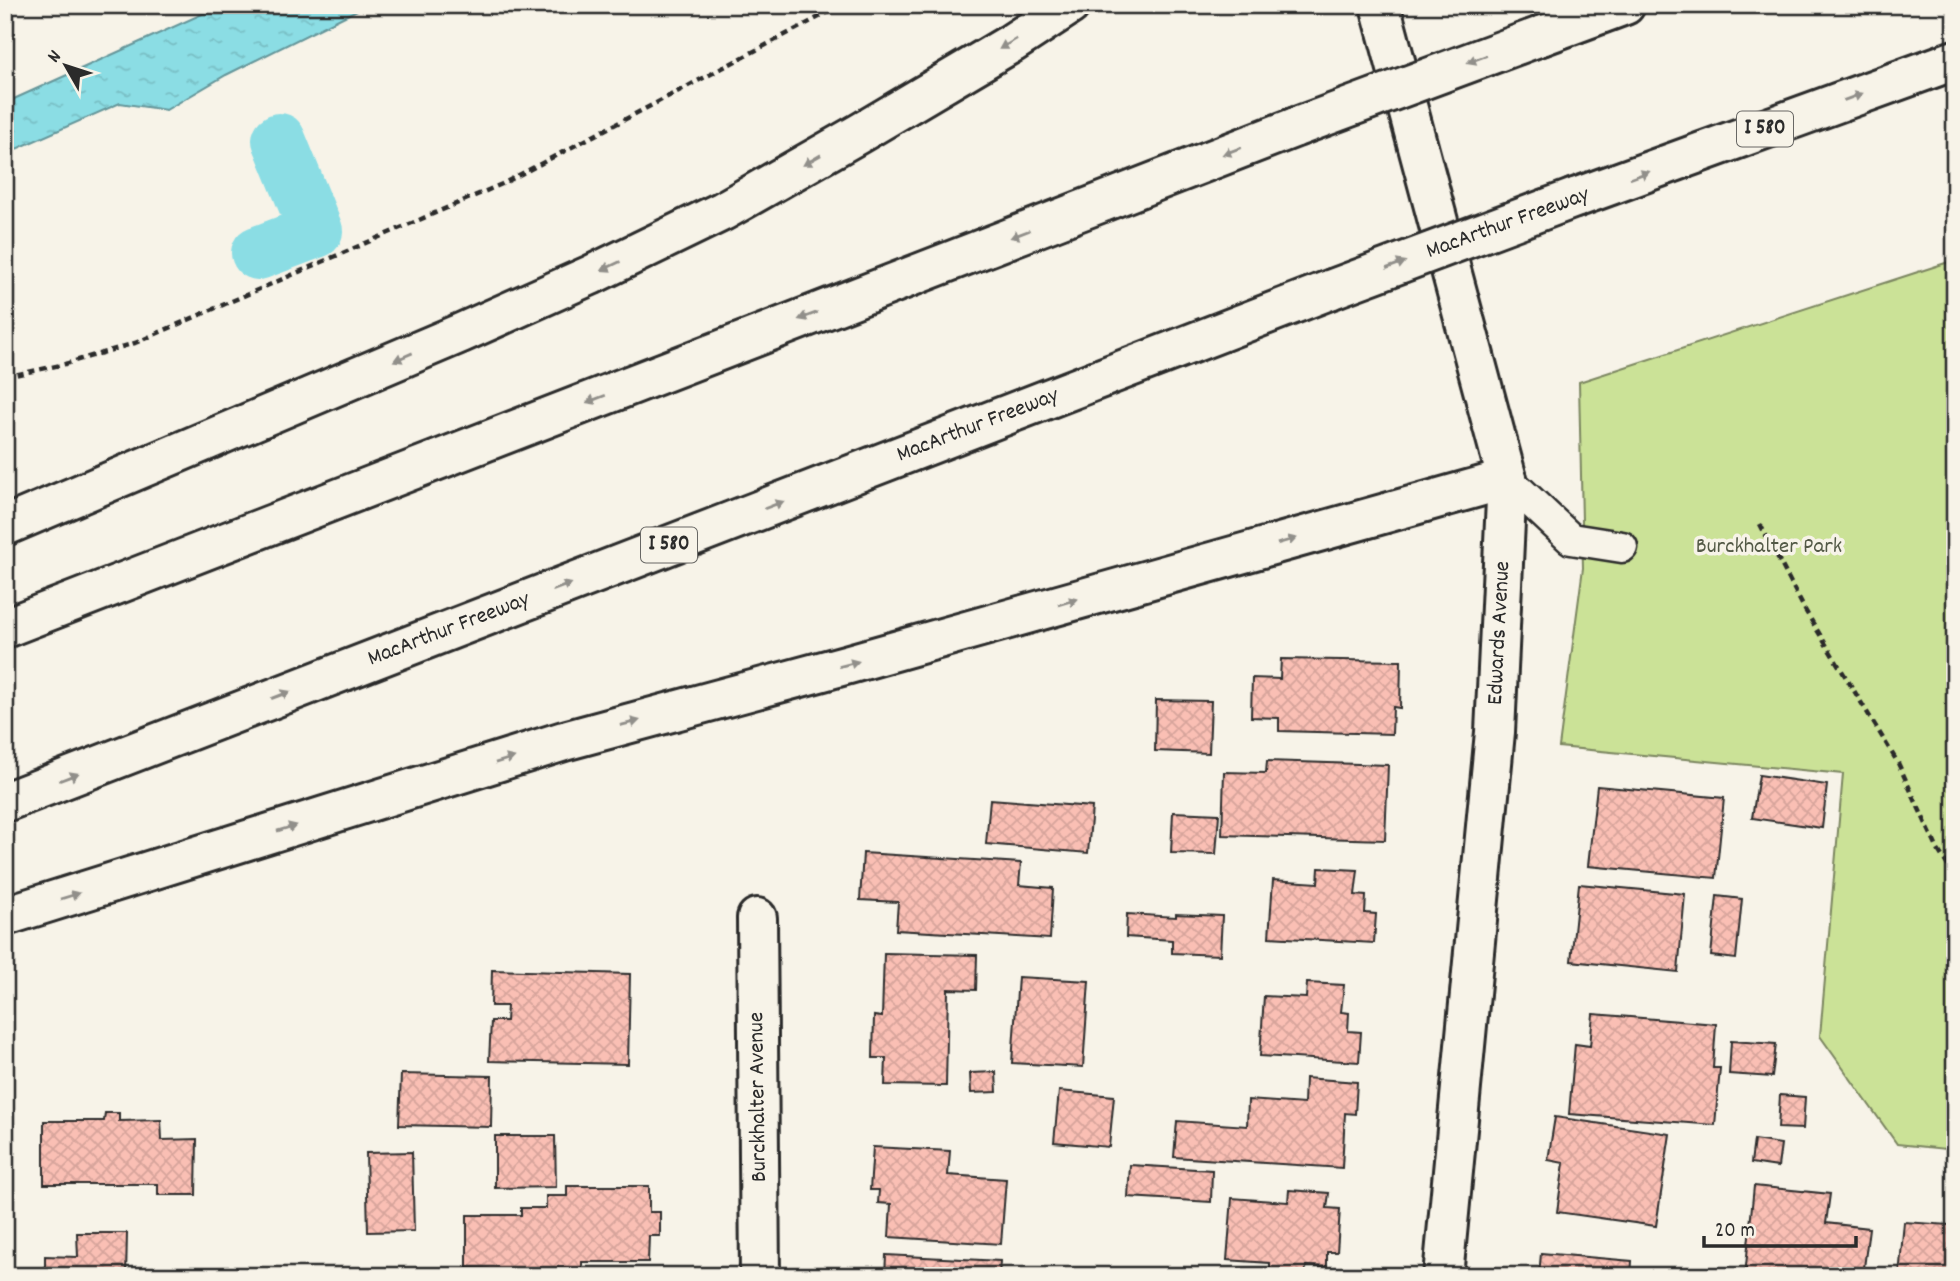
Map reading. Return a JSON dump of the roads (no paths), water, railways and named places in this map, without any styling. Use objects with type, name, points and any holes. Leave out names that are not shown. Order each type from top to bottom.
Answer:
[{"type":"main road","points":[[5,526],[603,270],[734,204],[860,133],[1012,43],[1070,5]]},
{"type":"main road","name":"Edwards Avenue","points":[[1380,5],[1507,479],[1495,732],[1443,1276]]},
{"type":"main road","points":[[5,628],[1296,127],[1625,5]]},
{"type":"main road","name":"MacArthur Freeway","points":[[5,802],[1332,289],[1955,60]]},
{"type":"main road","points":[[5,916],[564,741],[1507,479]]},
{"type":"main road","name":"Burckhalter Avenue","points":[[757,918],[761,1276]]},
{"type":"lane","points":[[1507,479],[1571,539],[1622,547]]},
{"type":"water","points":[[222,5],[367,5],[226,75],[166,110],[120,103],[5,154],[5,103]]},
{"type":"waterway","points":[[258,253],[316,231],[279,140]]},
{"type":"park label","name":"Burckhalter Park","points":[[1769,547]]}]
